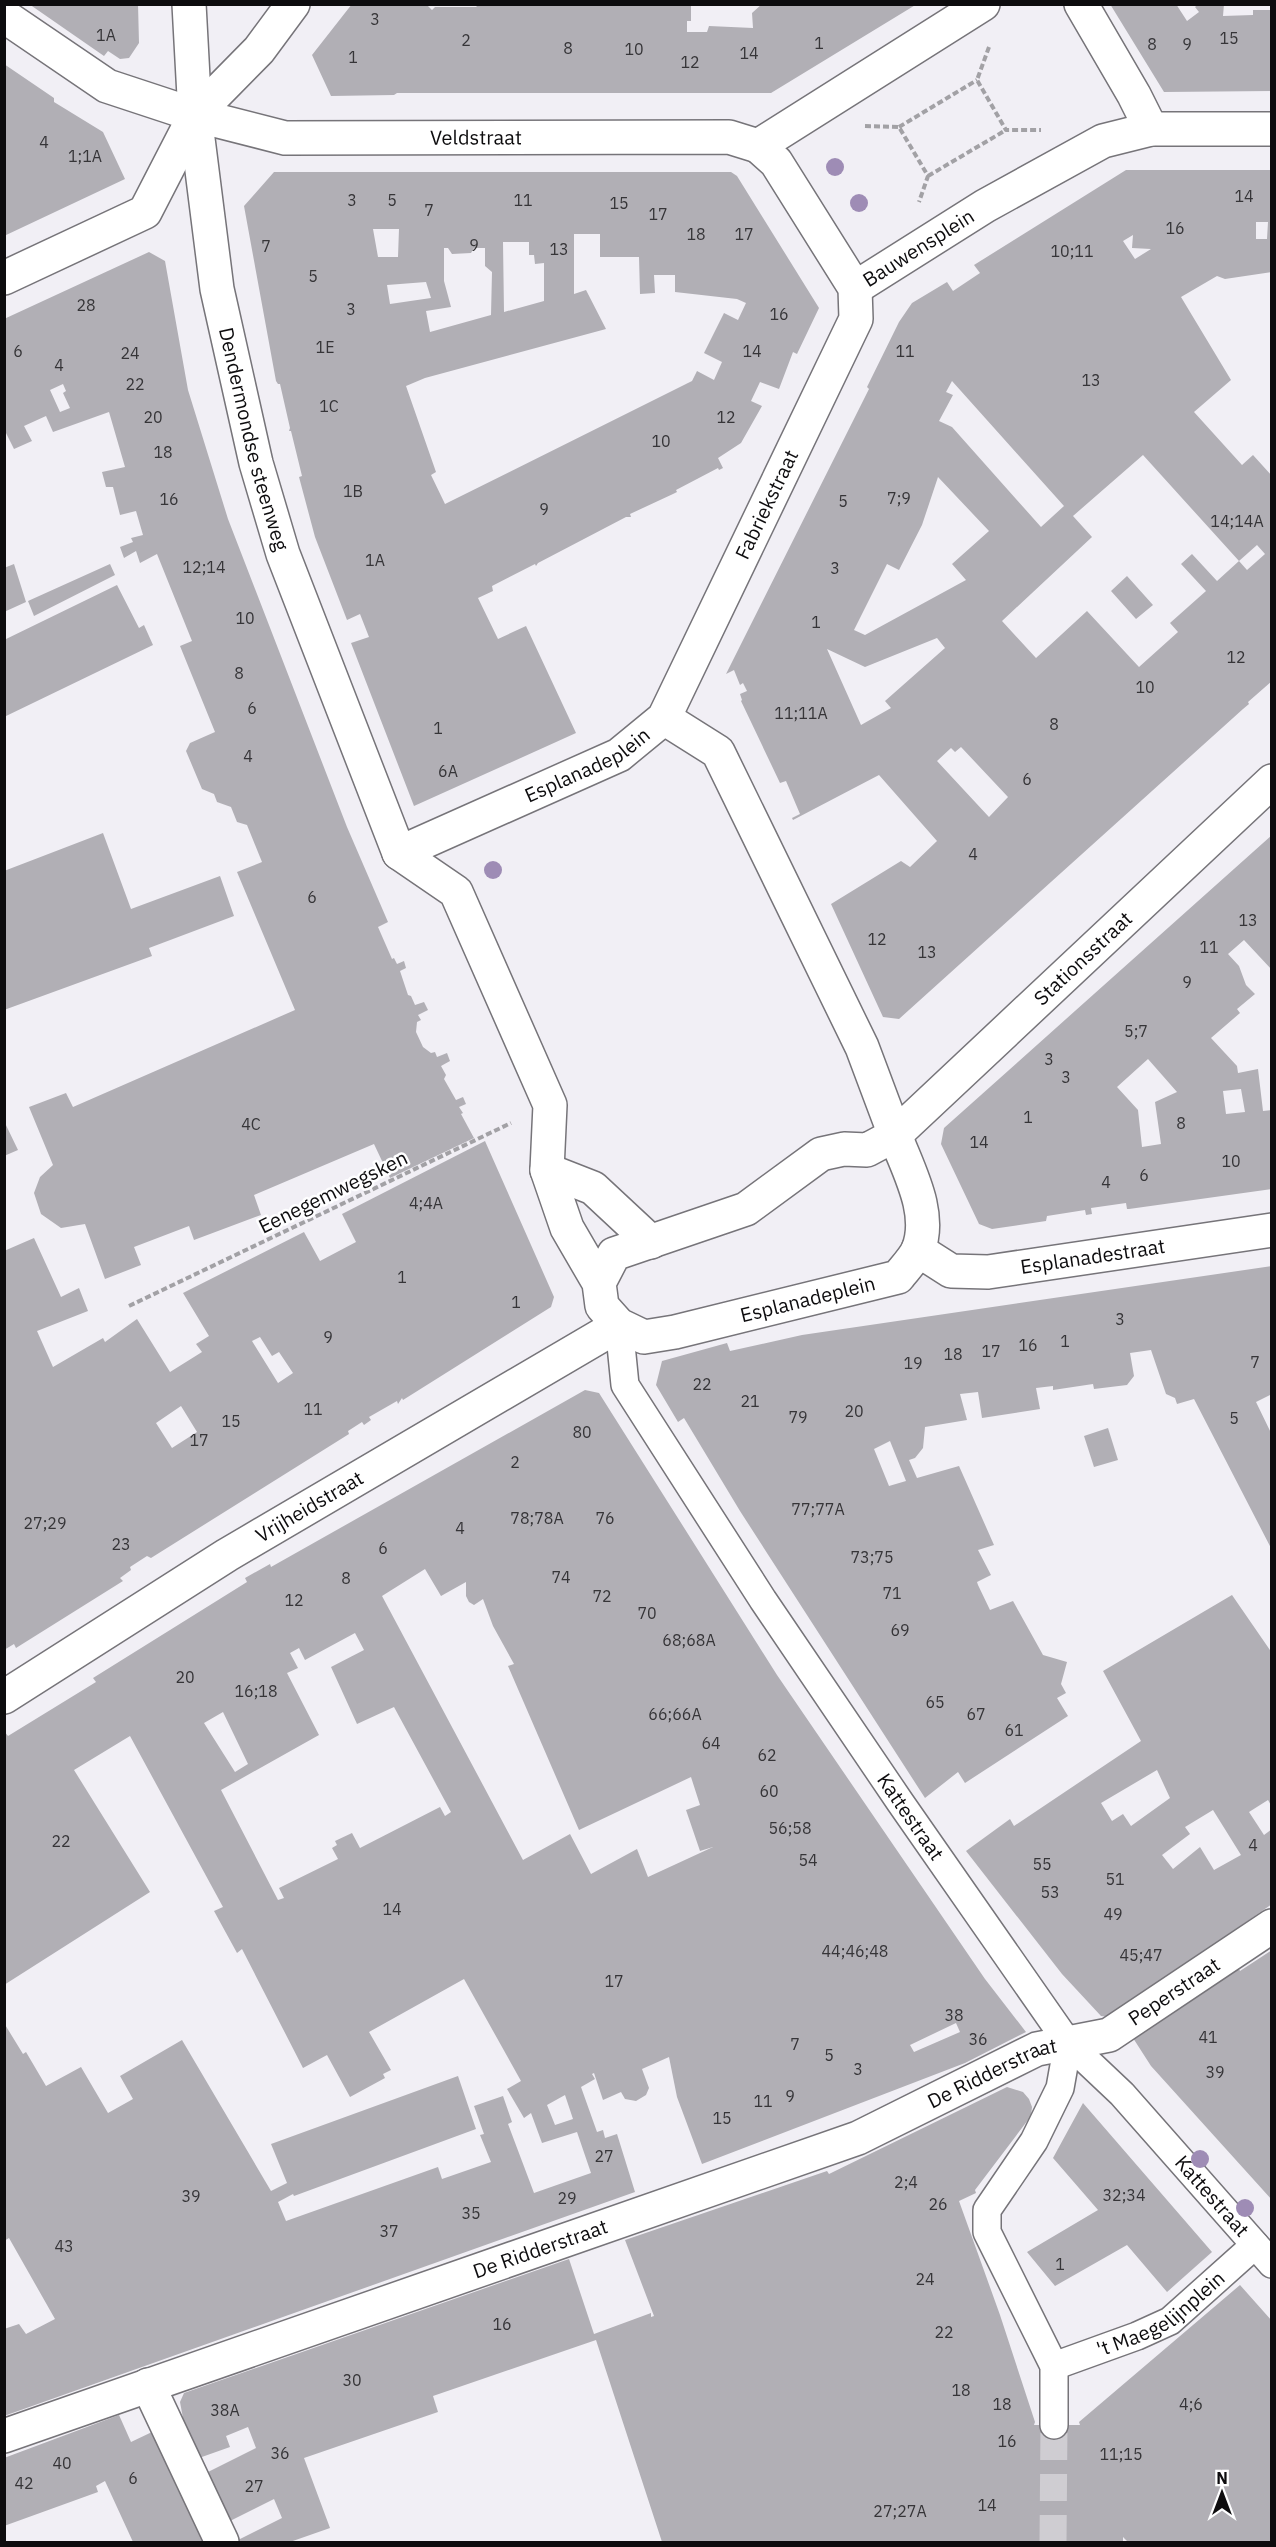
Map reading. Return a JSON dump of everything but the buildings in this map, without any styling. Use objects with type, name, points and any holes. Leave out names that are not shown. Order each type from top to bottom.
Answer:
[{"type":"street","name":"Dendermondse steenweg","points":[[189,4],[195,115],[217,289],[256,463],[283,554],[399,852]]},
{"type":"street","points":[[4,278],[145,212],[195,115],[260,50],[293,4]]},
{"type":"street","points":[[758,146],[983,4]]},
{"type":"street","points":[[1081,4],[1151,129]]},
{"type":"street","name":"Veldstraat","points":[[4,16],[107,86],[195,115],[285,138],[729,137],[758,146]]},
{"type":"street","name":"Bauwensplein","points":[[758,146],[776,162],[855,288],[986,206],[1103,141],[1151,129],[1272,129]]},
{"type":"street","name":"Fabriekstraat","points":[[664,718],[856,319],[855,288]]},
{"type":"street","name":"Esplanadeplein","points":[[399,852],[619,755],[664,718],[718,752],[862,1047],[920,1199],[921,1226],[918,1250],[898,1277],[675,1332],[644,1337],[619,1325]]},
{"type":"street","name":"Stationsstraat","points":[[896,1135],[1272,781]]},
{"type":"street","points":[[399,852],[456,892],[550,1105],[547,1170],[567,1228],[577,1249],[599,1283],[602,1306],[619,1325]]},
{"type":"street","points":[[599,1283],[614,1254],[746,1209],[821,1154],[844,1149],[867,1150],[896,1135]]},
{"type":"street","points":[[547,1170],[593,1188],[651,1242]]},
{"type":"street","name":"Esplanadestraat","points":[[918,1250],[951,1271],[988,1272],[1272,1230]]},
{"type":"street","name":"Vrijheidstraat","points":[[4,1697],[227,1555],[619,1325]]},
{"type":"street","name":"Kattestraat","points":[[619,1325],[625,1385],[770,1610],[900,1802],[1068,2043],[1122,2094],[1263,2254]]},
{"type":"street","name":"Peperstraat","points":[[1068,2043],[1109,2035],[1272,1926]]},
{"type":"street","points":[[1054,2425],[1054,2366],[987,2232],[987,2210],[1044,2123],[1060,2088],[1068,2043]]},
{"type":"street","name":"De Ridderstraat","points":[[4,2436],[858,2138],[1037,2049],[1068,2043]]},
{"type":"street","name":"'t Maegelijnplein","points":[[1054,2366],[1137,2336],[1170,2321],[1263,2254]]},
{"type":"street","points":[[148,2385],[222,2542]]},
{"type":"path","points":[[857,126],[899,127],[977,80],[991,42]]},
{"type":"path","points":[[977,80],[1006,129]]},
{"type":"path","points":[[899,127],[928,176]]},
{"type":"path","points":[[913,252],[908,235],[928,176],[1006,129],[1049,130]]},
{"type":"path","name":"Eenegemwegsken","points":[[129,1306],[550,1105]]},
{"type":"tunnel","points":[[1053,2542],[1054,2425]]}]
